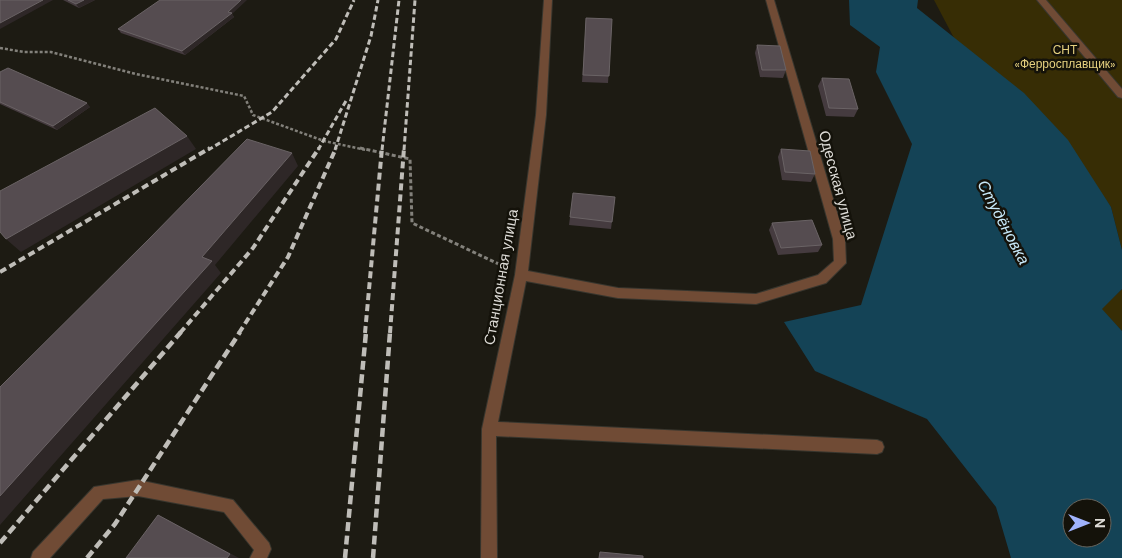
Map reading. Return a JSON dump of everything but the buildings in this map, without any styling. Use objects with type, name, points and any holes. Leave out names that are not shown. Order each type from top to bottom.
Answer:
[{"type":"street","name":"Станционная улица","points":[[489,558],[489,429],[521,275],[540,115],[548,0]]},
{"type":"street","name":"Одесская улица","points":[[521,275],[618,293],[756,299],[822,279],[840,263],[839,239],[770,0]]},
{"type":"street","points":[[1041,0],[1122,95]]},
{"type":"street","points":[[489,429],[876,446]]},
{"type":"street","points":[[39,558],[99,492],[138,488],[228,505],[263,549],[258,558]]},
{"type":"path","points":[[0,48],[24,52],[51,52],[136,74],[244,96],[253,115],[324,141],[410,159],[412,223],[521,275]]},
{"type":"green space","name":"СНТ «Ферросплавщик»","points":[[934,0],[1122,0],[1122,250],[1111,207],[1046,117],[954,38]]},
{"type":"green space","points":[[1122,289],[1122,331],[1101,309]]},
{"type":"water","name":"Студёновка","points":[[849,0],[918,0],[917,8],[1024,93],[1068,140],[1111,207],[1122,250],[1122,289],[1102,309],[1122,331],[1122,558],[1011,558],[996,507],[927,419],[815,371],[784,322],[861,305],[912,144],[876,72],[880,47],[850,25]]},
{"type":"railway","points":[[208,150],[272,112],[336,39],[354,0]]},
{"type":"railway","points":[[335,150],[371,36],[378,0]]},
{"type":"railway","points":[[382,150],[399,0]]},
{"type":"railway","points":[[404,150],[415,0]]},
{"type":"railway","points":[[318,150],[347,99]]},
{"type":"railway","points":[[0,272],[210,148]]},
{"type":"railway","points":[[180,333],[253,248],[319,148]]},
{"type":"railway","points":[[239,333],[288,257],[336,148]]},
{"type":"railway","points":[[365,333],[382,148]]},
{"type":"railway","points":[[390,333],[404,148]]},
{"type":"railway","points":[[0,543],[181,332]]},
{"type":"railway","points":[[87,558],[115,524],[240,332]]},
{"type":"railway","points":[[345,558],[366,332]]},
{"type":"railway","points":[[373,558],[390,332]]}]
